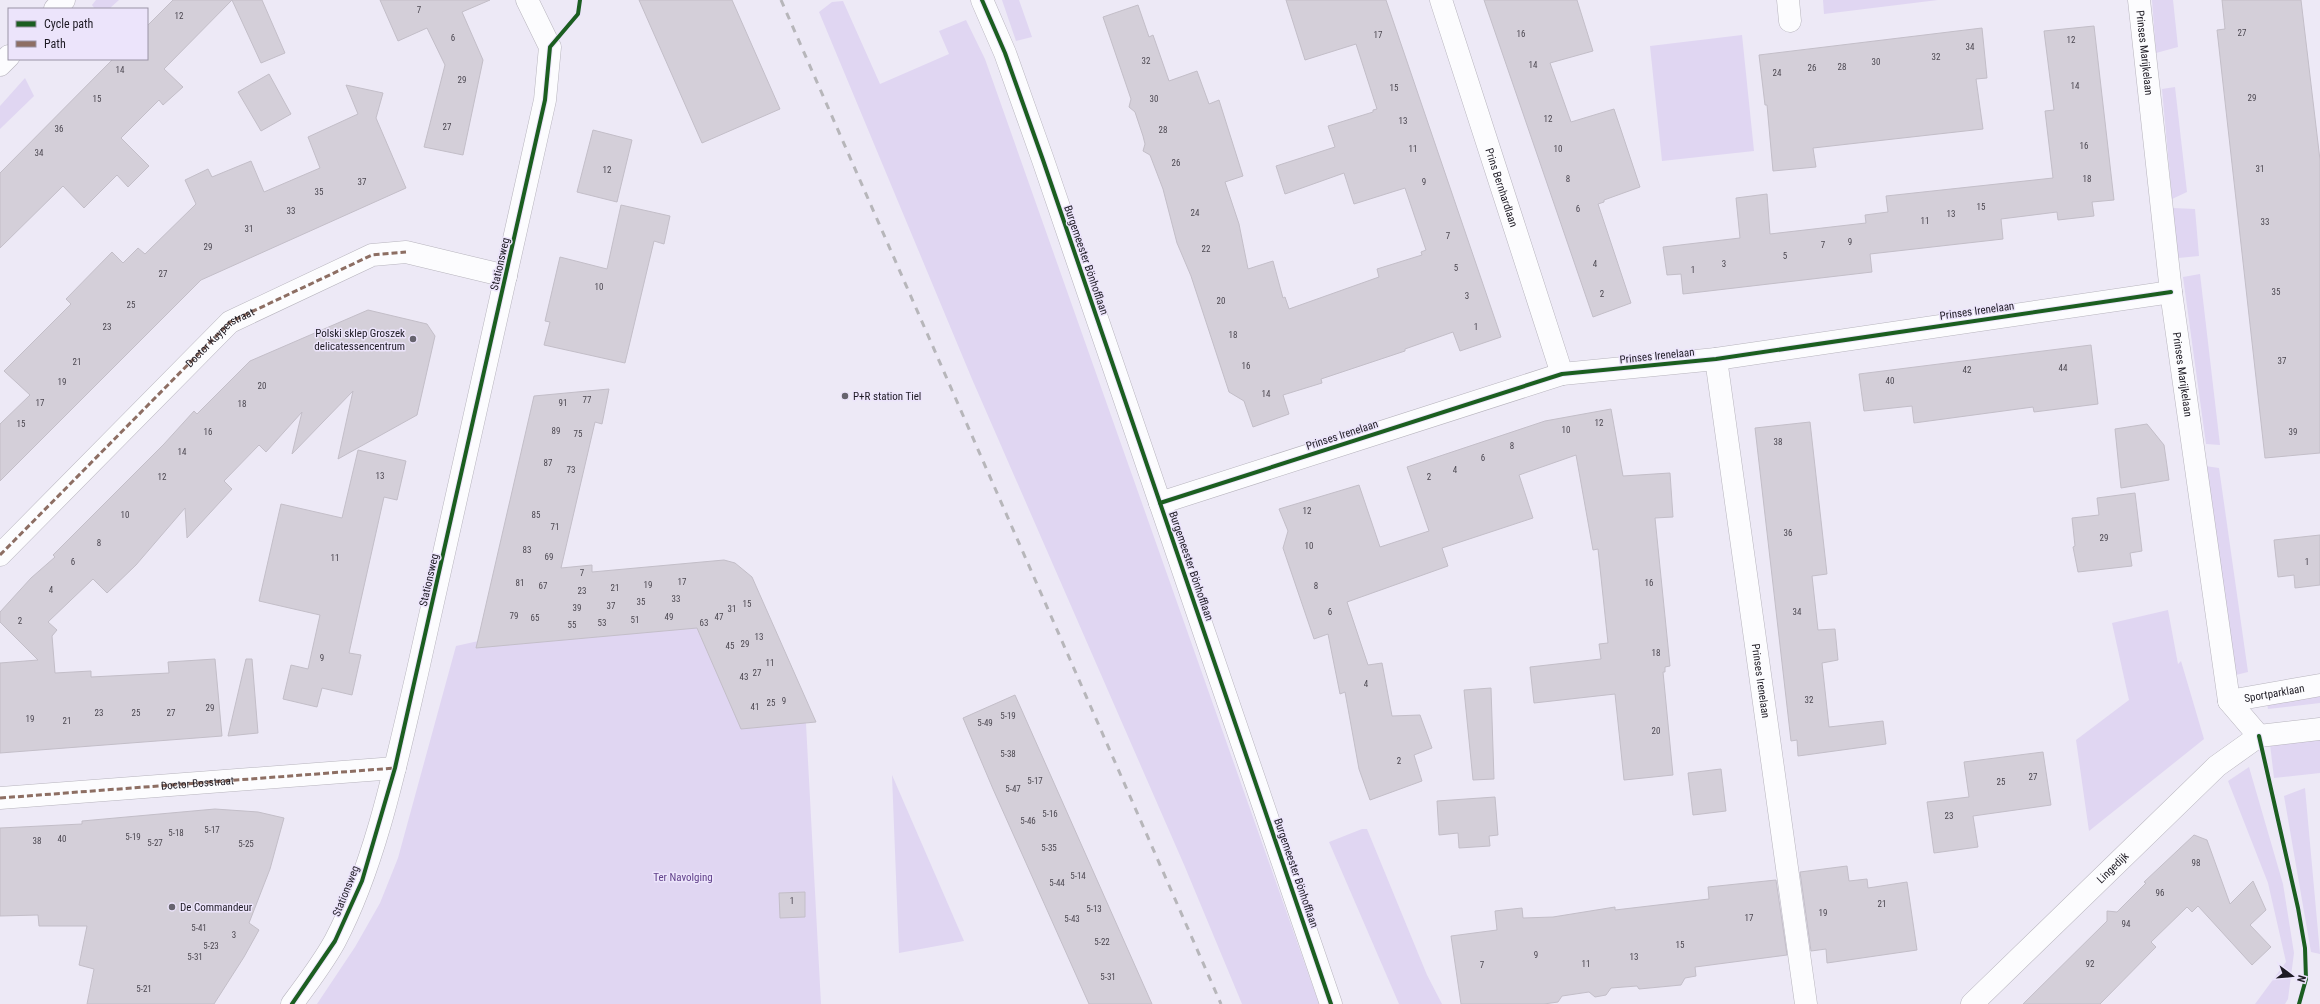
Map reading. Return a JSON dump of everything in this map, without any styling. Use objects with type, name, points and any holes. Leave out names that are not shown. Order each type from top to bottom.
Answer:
[{"type":"street","points":[[56,8],[64,0]]},
{"type":"street","name":"Stationsweg","points":[[292,1004],[335,942],[362,881],[395,768],[545,100],[550,47],[527,0]]},
{"type":"street","name":"Burgemeester Bönhofflaan","points":[[982,0],[1010,67],[1331,1004]]},
{"type":"street","name":"Prins Bernhardlaan","points":[[1441,0],[1562,374]]},
{"type":"street","points":[[1788,0],[1790,21]]},
{"type":"street","name":"Prinses Marijkelaan","points":[[2139,0],[2171,292],[2228,701]]},
{"type":"street","points":[[0,65],[8,57]]},
{"type":"street","name":"Doctor Kuyperstraat","points":[[0,555],[230,322],[372,255],[406,252],[506,276]]},
{"type":"street","name":"Prinses Irenelaan","points":[[1160,503],[1562,374],[1716,359],[2171,292]]},
{"type":"street","name":"Prinses Irenelaan","points":[[1716,359],[1806,1004]]},
{"type":"street","name":"Sportparklaan","points":[[2228,701],[2320,685]]},
{"type":"street","points":[[2228,701],[2259,736],[2320,729]]},
{"type":"street","name":"Lingedijk","points":[[1972,1004],[2217,766],[2259,736]]},
{"type":"street","name":"Doctor Bosstraat","points":[[0,798],[395,768]]},
{"type":"green space","points":[[96,0],[119,0],[110,8],[94,8],[92,5]]},
{"type":"green space","points":[[1002,0],[1019,0],[1032,37],[1016,41]]},
{"type":"green space","points":[[1823,0],[1938,0],[1824,14]]},
{"type":"green space","points":[[2152,0],[2173,0],[2178,47],[2156,53]]},
{"type":"green space","points":[[843,1],[880,84],[949,54],[939,31],[966,20],[985,59],[1319,1004],[1242,1004],[1185,867],[972,379],[819,12],[832,2]]},
{"type":"green space","points":[[1742,35],[1754,151],[1662,161],[1650,46]]},
{"type":"green space","points":[[25,78],[34,96],[0,129],[0,106]]},
{"type":"green space","points":[[2175,87],[2187,192],[2172,199],[2162,89]]},
{"type":"green space","points":[[2173,208],[2195,209],[2199,256],[2178,258]]},
{"type":"green space","points":[[2200,274],[2220,445],[2206,444],[2183,277]]},
{"type":"green space","points":[[2205,466],[2219,468],[2248,672],[2232,676]]},
{"type":"green space","points":[[2168,610],[2178,664],[2181,661],[2204,739],[2089,831],[2076,740],[2129,700],[2112,623]]},
{"type":"green space","name":"Ter Navolging","points":[[713,622],[805,705],[821,1004],[317,1004],[355,947],[380,903],[398,858],[456,646],[483,640]]},
{"type":"green space","points":[[2320,689],[2320,703],[2268,709],[2266,699]]},
{"type":"green space","points":[[2320,736],[2320,773],[2274,778],[2270,744]]},
{"type":"green space","points":[[2249,767],[2283,884],[2294,953],[2288,999],[2285,1004],[2255,1004],[2286,962],[2268,883],[2228,781]]},
{"type":"green space","points":[[892,775],[964,941],[899,953]]},
{"type":"green space","points":[[2305,788],[2320,954],[2311,952],[2284,796]]},
{"type":"green space","points":[[1362,829],[1367,829],[1427,975],[1442,1004],[1399,1004],[1329,842]]},
{"type":"building","points":[[173,0],[232,0],[164,69],[183,87],[163,105],[159,100],[121,138],[149,166],[128,187],[117,175],[84,208],[63,186],[0,248],[0,173],[112,60],[148,60],[148,25]]},
{"type":"building","points":[[232,0],[262,0],[285,53],[261,63]]},
{"type":"building","points":[[380,0],[490,0],[462,12],[483,60],[463,155],[424,147],[445,65],[427,28],[398,41]]},
{"type":"building","points":[[639,0],[732,0],[780,109],[702,143]]},
{"type":"building","points":[[1286,0],[1386,0],[1501,337],[1460,351],[1453,332],[1405,349],[1405,351],[1321,379],[1322,383],[1283,395],[1289,414],[1253,427],[1244,401],[1229,392],[1191,276],[1177,243],[1163,189],[1150,155],[1143,151],[1145,144],[1143,136],[1135,112],[1129,107],[1131,99],[1103,17],[1138,5],[1149,37],[1153,35],[1169,81],[1197,71],[1209,104],[1219,100],[1243,176],[1225,182],[1239,224],[1248,269],[1273,261],[1283,298],[1285,297],[1289,309],[1379,277],[1377,269],[1422,255],[1421,252],[1426,250],[1405,188],[1354,204],[1344,173],[1285,194],[1276,166],[1335,147],[1328,126],[1373,112],[1373,110],[1377,109],[1356,44],[1305,60]]},
{"type":"building","points":[[1484,0],[1577,0],[1593,51],[1550,63],[1571,122],[1614,109],[1640,187],[1604,200],[1604,202],[1598,204],[1631,303],[1593,317]]},
{"type":"building","points":[[2222,0],[2301,0],[2320,160],[2320,453],[2265,458],[2217,30],[2225,29]]},
{"type":"building","points":[[2094,26],[2114,200],[2092,202],[2094,216],[2058,220],[2057,212],[2001,219],[2003,239],[1870,254],[1872,272],[1683,294],[1681,274],[1667,275],[1663,247],[1740,238],[1736,198],[1767,194],[1770,234],[1866,223],[1865,215],[1888,212],[1886,196],[2053,178],[2045,111],[2054,110],[2044,31]]},
{"type":"building","points":[[1982,28],[1987,78],[1976,79],[1983,129],[1813,148],[1816,167],[1773,171],[1767,105],[1765,105],[1759,55]]},
{"type":"building","points":[[269,74],[291,114],[261,131],[238,92]]},
{"type":"building","points":[[346,85],[383,93],[376,118],[406,188],[201,280],[0,481],[0,424],[30,395],[4,371],[71,304],[66,299],[112,252],[123,263],[138,248],[145,254],[196,204],[185,180],[208,169],[212,177],[251,161],[264,192],[320,168],[308,137],[358,114]]},
{"type":"building","points":[[593,130],[632,140],[617,202],[577,192]]},
{"type":"building","points":[[621,205],[670,216],[664,244],[654,241],[625,363],[544,345],[550,322],[545,321],[560,257],[607,269]]},
{"type":"building","points":[[368,310],[427,324],[435,336],[417,415],[338,459],[353,391],[292,454],[302,412],[266,452],[259,445],[224,481],[232,489],[187,538],[185,508],[136,565],[107,593],[93,579],[48,622],[57,630],[52,636],[55,673],[91,671],[91,677],[169,673],[168,662],[215,659],[222,736],[0,753],[0,663],[38,660],[0,622],[0,612],[31,578],[55,557],[53,555],[164,444],[194,411],[197,414],[250,361]]},
{"type":"building","points":[[2091,345],[2098,404],[2034,412],[2033,407],[1914,423],[1912,406],[1864,411],[1859,374]]},
{"type":"building","points":[[609,389],[602,424],[595,422],[561,568],[592,565],[592,572],[724,560],[735,563],[752,577],[816,722],[741,729],[697,628],[476,648],[534,396]]},
{"type":"building","points":[[1611,409],[1623,476],[1670,473],[1673,517],[1655,518],[1670,666],[1665,667],[1665,672],[1663,672],[1673,775],[1624,780],[1615,694],[1534,703],[1530,667],[1601,659],[1599,644],[1608,643],[1598,549],[1593,550],[1576,455],[1519,475],[1533,518],[1442,548],[1448,566],[1347,602],[1368,665],[1382,663],[1392,716],[1420,715],[1432,748],[1414,755],[1422,781],[1370,800],[1359,769],[1345,692],[1340,694],[1328,634],[1314,639],[1283,548],[1288,531],[1279,509],[1359,485],[1380,547],[1429,531],[1407,467],[1545,421]]},
{"type":"building","points":[[1810,422],[1827,574],[1812,576],[1818,630],[1835,629],[1838,660],[1822,663],[1829,727],[1883,721],[1886,744],[1798,756],[1797,740],[1791,741],[1755,428]]},
{"type":"building","points":[[2147,424],[2164,445],[2169,480],[2121,488],[2115,429]]},
{"type":"building","points":[[358,450],[406,461],[397,500],[384,497],[349,653],[361,655],[352,695],[322,688],[317,707],[283,699],[291,665],[308,669],[320,615],[259,601],[281,504],[342,518]]},
{"type":"building","points":[[2135,493],[2142,551],[2130,553],[2132,566],[2078,572],[2073,547],[2075,546],[2072,518],[2099,515],[2097,498]]},
{"type":"building","points":[[2320,535],[2320,585],[2295,588],[2294,575],[2278,577],[2274,540]]},
{"type":"building","points":[[246,659],[252,659],[258,733],[228,736]]},
{"type":"building","points":[[1491,688],[1494,779],[1473,780],[1464,690]]},
{"type":"building","points":[[1015,695],[1152,1004],[1089,1004],[993,789],[963,718]]},
{"type":"building","points":[[2043,752],[2051,805],[1973,816],[1978,847],[1934,853],[1927,802],[1969,797],[1964,762]]},
{"type":"building","points":[[1721,769],[1726,811],[1693,815],[1688,773]]},
{"type":"building","points":[[1495,797],[1498,835],[1489,836],[1490,846],[1459,848],[1458,833],[1439,835],[1437,801]]},
{"type":"building","name":"De Commandeur","points":[[215,809],[258,812],[284,818],[270,869],[249,923],[259,930],[244,957],[214,1004],[87,1004],[94,969],[79,965],[87,926],[39,926],[38,915],[0,916],[0,828],[82,824],[82,821]]},
{"type":"building","points":[[2194,835],[2207,840],[2230,904],[2253,881],[2266,910],[2250,925],[2271,947],[2252,965],[2198,906],[2192,912],[2187,907],[2151,942],[2156,947],[2100,1004],[2023,1004],[2107,921],[2107,911],[2117,912],[2146,883],[2144,882]]},
{"type":"building","points":[[1847,866],[1849,881],[1867,879],[1868,888],[1907,882],[1917,950],[1827,963],[1826,949],[1811,951],[1800,872]]},
{"type":"building","points":[[1776,880],[1787,955],[1695,967],[1696,976],[1685,978],[1681,985],[1639,989],[1637,986],[1611,988],[1606,995],[1595,997],[1589,992],[1562,996],[1558,1002],[1544,1004],[1461,1004],[1451,936],[1497,930],[1495,911],[1522,908],[1523,918],[1553,917],[1615,907],[1615,910],[1709,899],[1708,887]]},
{"type":"building","points":[[805,892],[805,917],[780,918],[779,893]]},
{"type":"railway","points":[[781,0],[1221,1004]]},
{"type":"marked path","points":[[0,555],[230,322],[372,255],[406,252]]},
{"type":"marked path","points":[[0,798],[395,768]]},
{"type":"cycle path","points":[[292,1004],[335,941],[362,881],[395,768],[545,100],[550,47],[578,14],[580,0]]},
{"type":"cycle path","points":[[982,0],[1005,53],[1043,160],[1331,1004]]},
{"type":"cycle path","points":[[1160,503],[1562,374],[1716,359],[2171,292]]},
{"type":"cycle path","points":[[2259,736],[2298,908],[2305,948],[2306,979],[2299,1004]]},
{"type":"place","name":"Polski sklep Groszek delicatessencentrum","points":[[413,339]]},
{"type":"place","name":"P+R station Tiel","points":[[845,396]]},
{"type":"place","name":"De Commandeur","points":[[172,907]]}]
